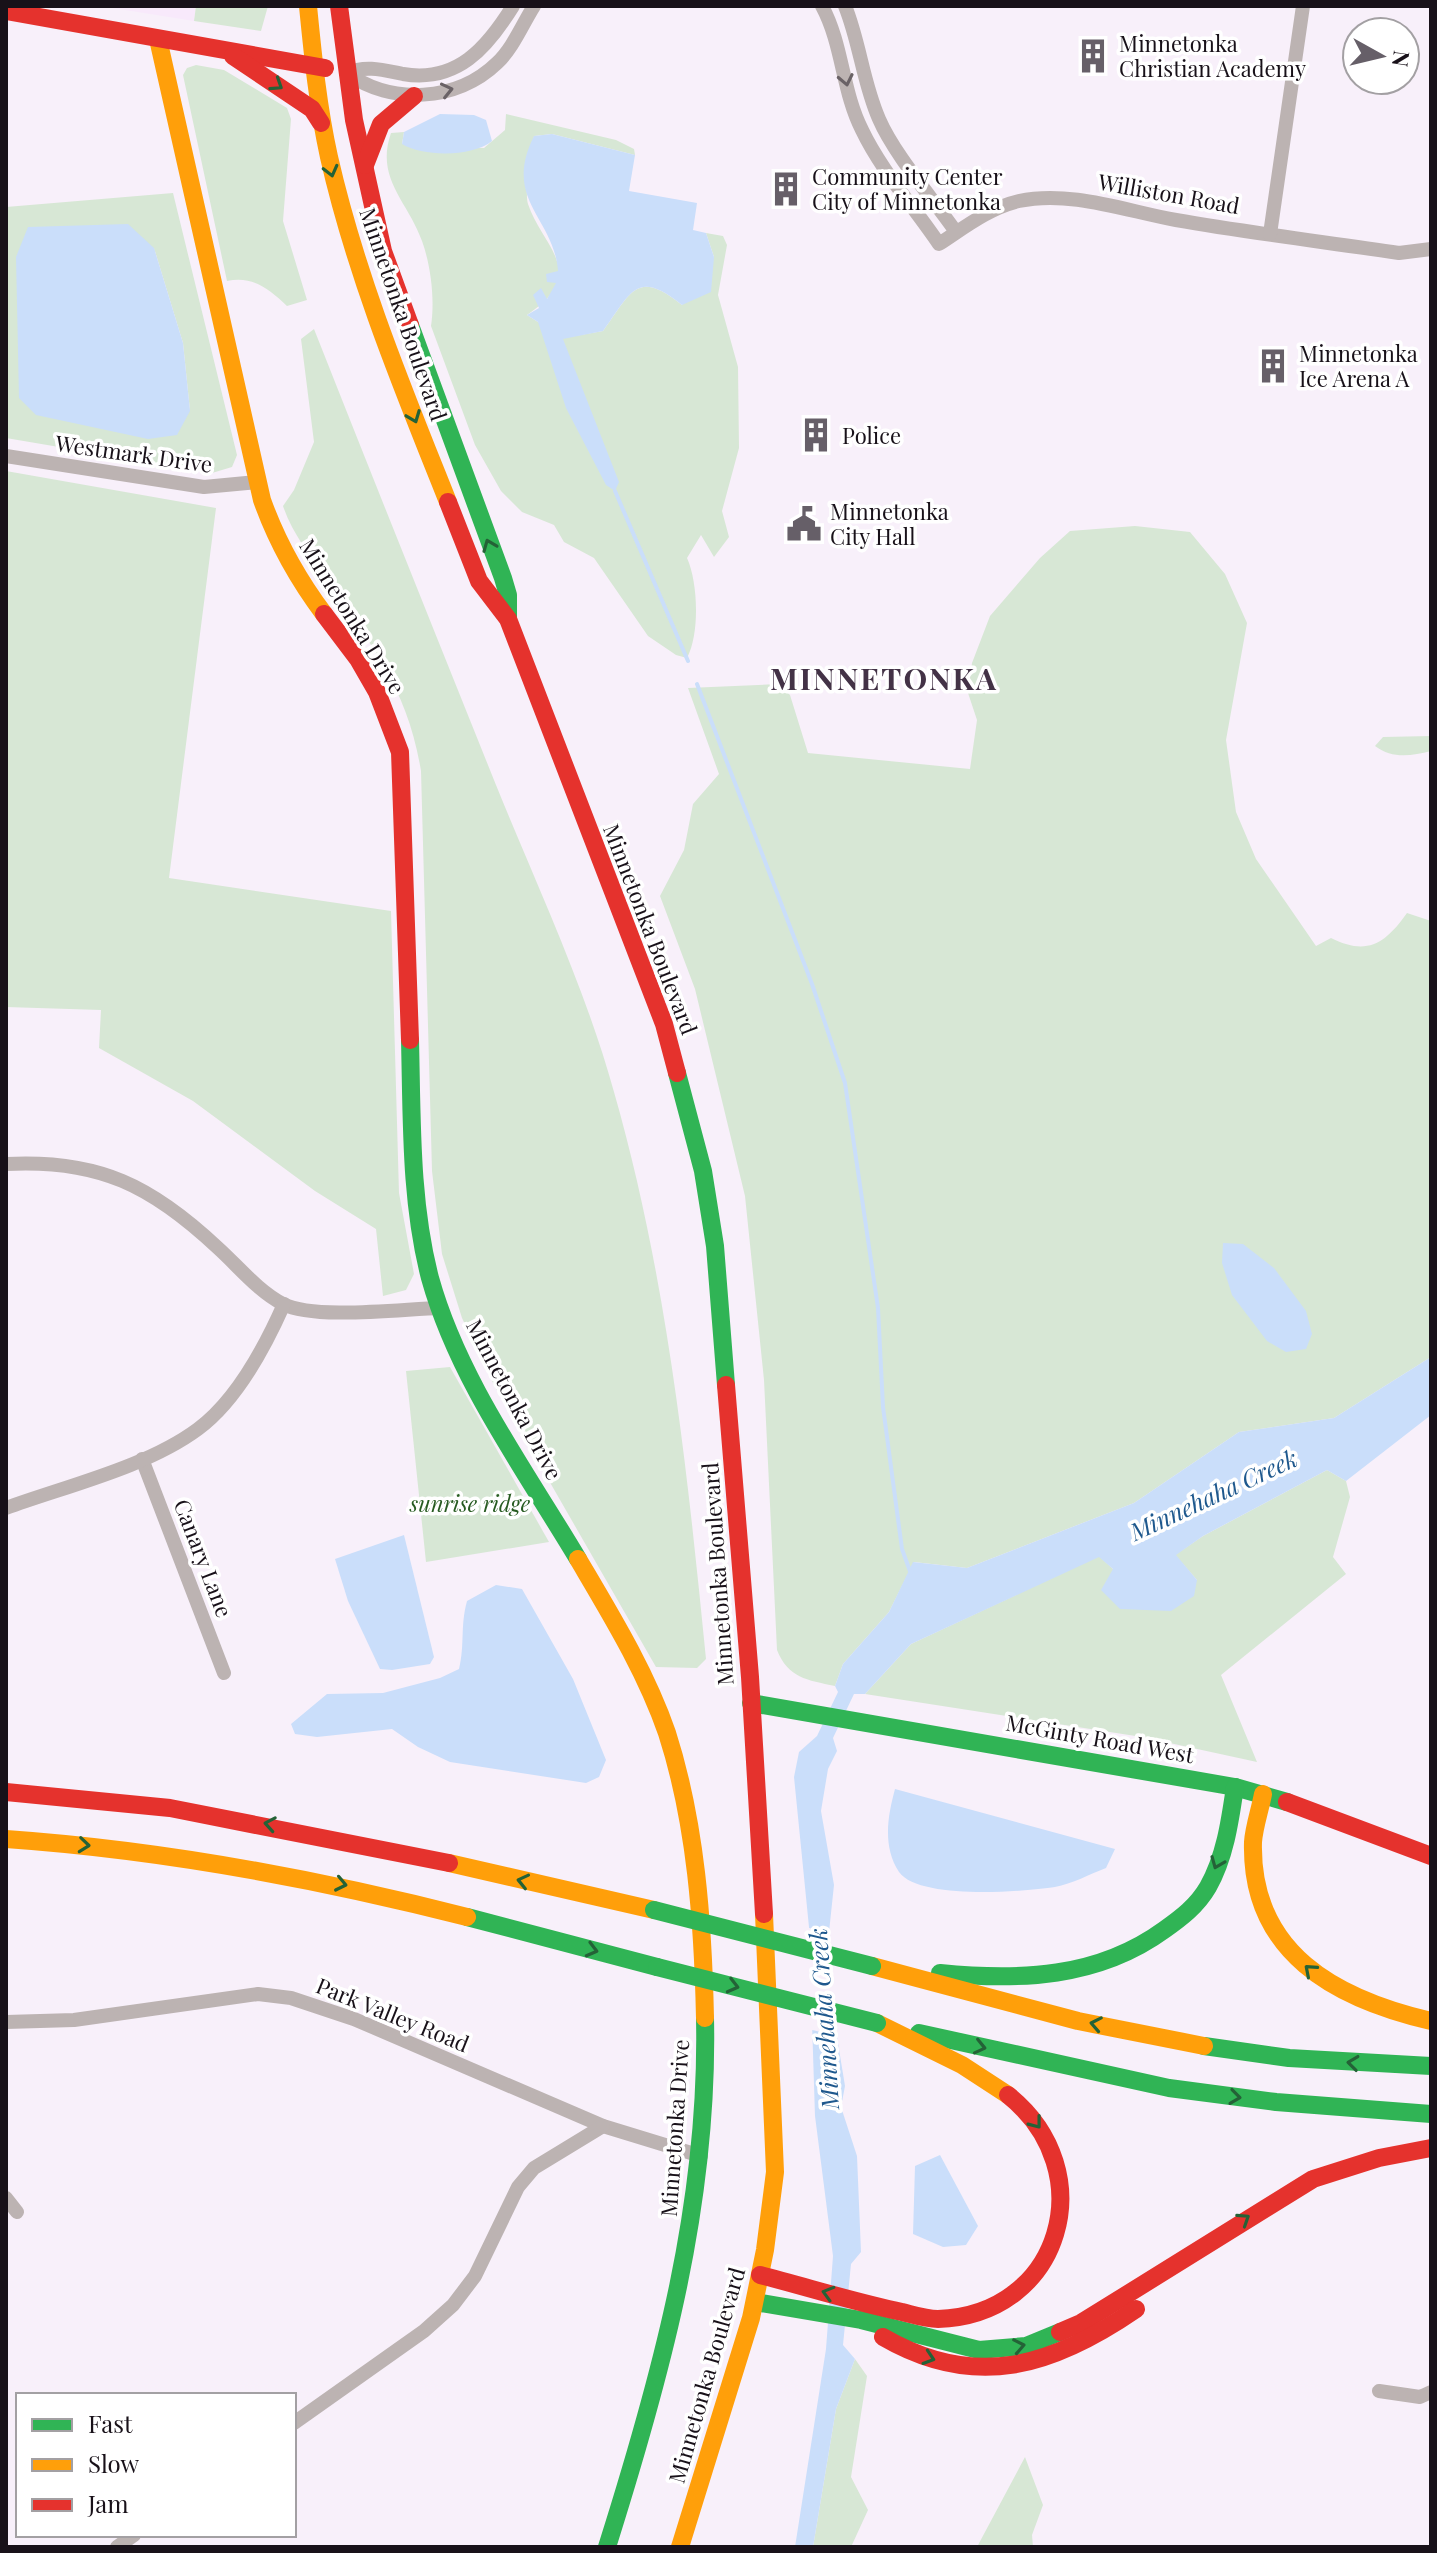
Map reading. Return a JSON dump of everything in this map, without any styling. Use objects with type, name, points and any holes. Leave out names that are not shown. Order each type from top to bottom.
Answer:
[{"type":"main road","name":"Minnetonka Boulevard","points":[[308,6],[323,125],[346,227],[389,356],[479,581],[508,619]]},
{"type":"main road","name":"Minnetonka Boulevard","points":[[339,6],[347,73],[375,224],[400,302],[505,586],[508,619],[664,1024],[703,1171],[716,1261],[751,1703],[774,2099],[775,2172],[755,2302],[680,2547]]},
{"type":"main road","points":[[6,11],[347,73]]},
{"type":"main road","name":"Minnetonka Drive","points":[[158,39],[257,482],[276,538],[303,586],[358,659],[377,692],[400,752],[414,1175],[420,1231],[440,1308],[470,1374],[645,1679],[671,1739],[687,1812],[702,1944],[707,2061],[701,2156],[673,2322],[607,2547]]},
{"type":"main road","points":[[226,51],[312,109],[323,125]]},
{"type":"main road","points":[[364,173],[375,131],[391,111],[414,96]]},
{"type":"main road","name":"McGinty Road West","points":[[751,1703],[848,1717],[1235,1787],[1313,1809],[1431,1856]]},
{"type":"main road","points":[[872,1966],[993,1979],[1034,1978],[1075,1972],[1142,1945],[1197,1903],[1216,1868],[1230,1829],[1235,1787]]},
{"type":"main road","points":[[6,1792],[111,1800],[271,1824],[654,1910],[1065,2018],[1220,2047],[1379,2066],[1431,2066]]},
{"type":"main road","points":[[1263,1794],[1253,1842],[1253,1867],[1262,1909],[1278,1938],[1333,1990],[1375,2008],[1431,2021]]},
{"type":"main road","points":[[6,1839],[146,1851],[305,1876],[377,1892],[877,2023],[1169,2088],[1276,2102],[1431,2114]]},
{"type":"main road","points":[[760,2275],[937,2319],[975,2313],[1013,2295],[1028,2284],[1051,2249],[1062,2211],[1063,2187],[1040,2124],[1006,2091],[979,2074],[877,2023]]},
{"type":"main road","points":[[755,2302],[861,2320],[979,2350],[1026,2346],[1081,2323],[1283,2195],[1344,2168],[1431,2148]]},
{"type":"street","points":[[347,73],[362,67],[418,76],[457,68],[486,47],[513,6]]},
{"type":"street","points":[[347,73],[363,85],[414,96],[454,91],[496,64],[534,6]]},
{"type":"street","name":"Williston Road","points":[[822,6],[838,40],[852,106],[862,132],[939,244],[1002,206],[1039,198],[1069,199],[1399,253],[1431,249]]},
{"type":"street","points":[[845,6],[857,37],[869,95],[881,123],[956,232]]},
{"type":"street","points":[[1270,234],[1303,6]]},
{"type":"street","name":"Westmark Drive","points":[[6,456],[204,487],[257,482]]},
{"type":"street","points":[[6,1164],[42,1162],[80,1166],[130,1183],[177,1210],[258,1286],[284,1304],[310,1312],[440,1308]]},
{"type":"street","points":[[6,1508],[142,1459],[182,1440],[210,1418],[241,1379],[284,1304]]},
{"type":"street","name":"Canary Lane","points":[[142,1459],[224,1673]]},
{"type":"street","name":"Park Valley Road","points":[[6,2022],[74,2020],[258,1994],[291,1998],[354,2019],[603,2126],[701,2156]]},
{"type":"street","points":[[296,2422],[424,2331],[453,2305],[475,2276],[518,2187],[534,2168],[603,2126]]},
{"type":"street","points":[[6,2198],[17,2212]]},
{"type":"street","points":[[1379,2391],[1420,2397],[1431,2392]]},
{"type":"shaded area","points":[[100,6],[196,6],[194,21]]},
{"type":"green space","points":[[196,6],[268,6],[261,31],[194,21]]},
{"type":"green space","points":[[196,65],[224,70],[287,108],[291,119],[283,221],[307,300],[287,306],[260,285],[245,280],[227,281],[183,75],[187,68]]},
{"type":"green space","points":[[506,114],[616,140],[634,149],[635,155],[552,134],[534,136],[528,204],[557,260],[559,273],[556,286],[546,300],[527,315],[563,338],[603,331],[628,296],[644,287],[667,294],[682,305],[714,257],[706,233],[723,236],[727,245],[718,295],[738,367],[739,448],[722,511],[729,537],[714,557],[701,535],[687,558],[693,580],[696,622],[687,658],[676,655],[648,636],[594,558],[564,542],[554,525],[522,512],[501,491],[475,445],[431,326],[432,294],[425,251],[395,189],[387,164],[391,133],[404,132],[402,144],[484,148],[505,130]]},
{"type":"green space","points":[[173,193],[237,455],[232,467],[212,473],[6,438],[6,207]],"holes":[[[154,248],[183,343],[190,411]]]},
{"type":"green space","points":[[314,329],[575,975],[614,1092],[648,1232],[673,1373],[706,1659],[697,1668],[656,1667],[494,1385],[462,1318],[442,1254],[432,1171],[421,771],[415,742],[386,670],[302,544],[283,506],[294,490],[314,442],[301,339]]},
{"type":"green space","points":[[6,471],[216,508],[169,878],[391,911],[399,1193],[414,1274],[406,1290],[383,1296],[376,1229],[315,1191],[193,1101],[99,1048],[101,1010],[6,1007]]},
{"type":"green space","points":[[1135,526],[1190,532],[1225,574],[1247,623],[1226,740],[1236,812],[1256,859],[1316,946],[1331,938],[1355,946],[1374,944],[1391,933],[1407,913],[1431,921],[1431,1357],[1334,1418],[1239,1432],[1134,1503],[967,1568],[914,1562],[889,1612],[843,1664],[835,1686],[816,1682],[793,1672],[777,1650],[764,1380],[745,1196],[695,989],[660,896],[684,850],[693,804],[719,774],[688,688],[779,684],[790,695],[808,753],[970,769],[977,720],[968,693],[972,663],[990,616],[1040,558],[1070,531]]},
{"type":"green space","points":[[1431,736],[1431,751],[1416,754],[1395,755],[1375,746],[1383,737]]},
{"type":"green space","name":"sunrise ridge","points":[[450,1367],[549,1542],[426,1562],[406,1371]]},
{"type":"green space","points":[[1327,1470],[1346,1481],[1350,1497],[1333,1557],[1346,1574],[1221,1675],[1257,1762],[1142,1737],[865,1694],[911,1644],[1099,1556],[1113,1569],[1197,1580],[1175,1555],[1203,1536]]},
{"type":"green space","points":[[855,2359],[867,2376],[851,2477],[868,2510],[851,2547],[813,2547],[836,2409]]},
{"type":"green space","points":[[1025,2457],[1043,2505],[1032,2535],[1033,2547],[977,2547]]},
{"type":"water","points":[[440,114],[474,115],[486,120],[492,141],[473,150],[448,153],[422,151],[402,144],[404,132]]},
{"type":"water","points":[[552,134],[635,155],[629,191],[697,203],[693,230],[706,233],[714,257],[711,292],[682,305],[667,294],[644,287],[628,296],[603,331],[563,339],[619,482],[615,491],[606,485],[566,408],[538,322],[527,315],[539,308],[533,295],[541,288],[547,299],[556,283],[547,282],[546,274],[558,271],[555,252],[526,193],[524,176],[526,158],[534,136]]},
{"type":"water","points":[[128,224],[154,248],[183,343],[190,411],[177,435],[148,439],[36,415],[19,398],[16,257],[28,227]]},
{"type":"water","points":[[1223,1243],[1243,1244],[1274,1268],[1306,1311],[1312,1334],[1306,1349],[1286,1352],[1267,1341],[1232,1295],[1222,1263]]},
{"type":"water","name":"Minnehaha Creek","points":[[1431,1357],[1431,1415],[1346,1481],[1327,1470],[1203,1536],[1176,1555],[1197,1580],[1194,1596],[1171,1611],[1120,1609],[1101,1590],[1113,1569],[1099,1557],[911,1644],[865,1694],[854,1694],[833,1738],[837,1751],[828,1769],[821,1811],[834,1885],[829,1932],[837,2037],[845,2086],[841,2107],[857,2156],[861,2252],[851,2264],[843,2345],[855,2359],[836,2409],[813,2547],[795,2547],[826,2349],[833,2256],[815,2116],[809,1927],[794,1777],[799,1752],[817,1736],[838,1692],[835,1686],[843,1664],[889,1612],[913,1562],[967,1568],[1134,1503],[1239,1432],[1334,1418]]},
{"type":"water","points":[[404,1535],[434,1657],[430,1664],[380,1669],[348,1601],[335,1559]]},
{"type":"water","points":[[496,1585],[522,1589],[573,1679],[606,1760],[599,1777],[586,1783],[450,1762],[418,1747],[392,1729],[317,1737],[295,1734],[291,1724],[327,1694],[383,1693],[440,1678],[459,1669],[467,1601]]},
{"type":"water","points":[[895,1789],[1115,1849],[1106,1868],[1055,1887],[972,1892],[927,1887],[910,1881],[899,1872],[890,1852],[889,1820]]},
{"type":"water","points":[[940,2155],[978,2226],[966,2245],[943,2247],[913,2234],[915,2166]]},
{"type":"pier","points":[[805,1927],[834,1934],[842,2037],[808,2029]]},
{"type":"waterway","points":[[615,491],[688,661]]},
{"type":"waterway","points":[[697,684],[812,984],[845,1083],[878,1308],[883,1407],[902,1549],[911,1574]]},
{"type":"traffic: fast","points":[[410,325],[503,578],[508,595],[508,619]]},
{"type":"traffic: fast","points":[[410,1040],[415,1190],[430,1278],[457,1352],[475,1388],[578,1559]]},
{"type":"traffic: fast","points":[[677,1073],[703,1171],[715,1246],[726,1385]]},
{"type":"traffic: fast","points":[[751,1703],[1235,1787],[1287,1802]]},
{"type":"traffic: fast","points":[[940,1973],[1028,1976],[1085,1967],[1139,1946],[1182,1916],[1204,1894],[1219,1864],[1235,1787]]},
{"type":"traffic: fast","points":[[654,1910],[872,1966]]},
{"type":"traffic: fast","points":[[467,1917],[657,1967]]},
{"type":"traffic: fast","points":[[657,1967],[877,2023]]},
{"type":"traffic: fast","points":[[607,2547],[646,2417],[678,2286],[699,2154],[705,2018]]},
{"type":"traffic: fast","points":[[919,2033],[1169,2088],[1276,2102],[1431,2114]]},
{"type":"traffic: fast","points":[[1204,2046],[1289,2058],[1431,2066]]},
{"type":"traffic: fast","points":[[755,2302],[861,2320],[979,2350],[1026,2346],[1060,2332]]},
{"type":"traffic: slow","points":[[308,6],[322,119],[340,201],[382,332],[448,502]]},
{"type":"traffic: slow","points":[[158,39],[262,500],[288,559],[324,614]]},
{"type":"traffic: slow","points":[[578,1559],[649,1688],[677,1767],[696,1874],[705,2018]]},
{"type":"traffic: slow","points":[[1263,1794],[1253,1842],[1256,1881],[1266,1914],[1283,1942],[1305,1965],[1332,1984],[1396,2012],[1431,2021]]},
{"type":"traffic: slow","points":[[6,1839],[181,1858],[295,1878],[467,1917]]},
{"type":"traffic: slow","points":[[449,1863],[654,1910]]},
{"type":"traffic: slow","points":[[680,2547],[751,2318],[765,2250],[775,2172],[764,1914]]},
{"type":"traffic: slow","points":[[872,1966],[1078,2021],[1204,2046]]},
{"type":"traffic: slow","points":[[877,2023],[962,2065],[1008,2095]]},
{"type":"traffic: jam","points":[[339,6],[354,120],[383,251],[410,325]]},
{"type":"traffic: jam","points":[[6,11],[325,68]]},
{"type":"traffic: jam","points":[[233,56],[312,109],[321,123]]},
{"type":"traffic: jam","points":[[365,165],[381,124],[414,96]]},
{"type":"traffic: jam","points":[[448,502],[479,581],[508,619],[664,1024],[677,1073]]},
{"type":"traffic: jam","points":[[324,614],[358,659],[377,692],[400,752],[410,1040]]},
{"type":"traffic: jam","points":[[726,1385],[750,1677],[764,1914]]},
{"type":"traffic: jam","points":[[6,1792],[170,1808],[449,1863]]},
{"type":"traffic: jam","points":[[1287,1802],[1431,1856]]},
{"type":"traffic: jam","points":[[760,2275],[934,2319],[981,2311],[1015,2293],[1040,2266],[1055,2234],[1060,2198],[1055,2162],[1037,2126],[1008,2095]]},
{"type":"traffic: jam","points":[[1060,2332],[1081,2323],[1313,2179],[1379,2158],[1431,2148]]},
{"type":"traffic: jam","points":[[883,2337],[917,2354],[950,2363],[982,2367],[1013,2365],[1075,2345],[1136,2309]]},
{"type":"place","name":"Minnetonka Christian Academy","points":[[1093,56]]},
{"type":"place","name":"Community Center City of Minnetonka","points":[[786,189]]},
{"type":"place","name":"Minnetonka Ice Arena A","points":[[1273,366]]},
{"type":"place","name":"Police","points":[[816,435]]},
{"type":"place","name":"Minnetonka City Hall","points":[[804,524]]},
{"type":"district","name":"MINNETONKA","points":[[884,678]]}]
